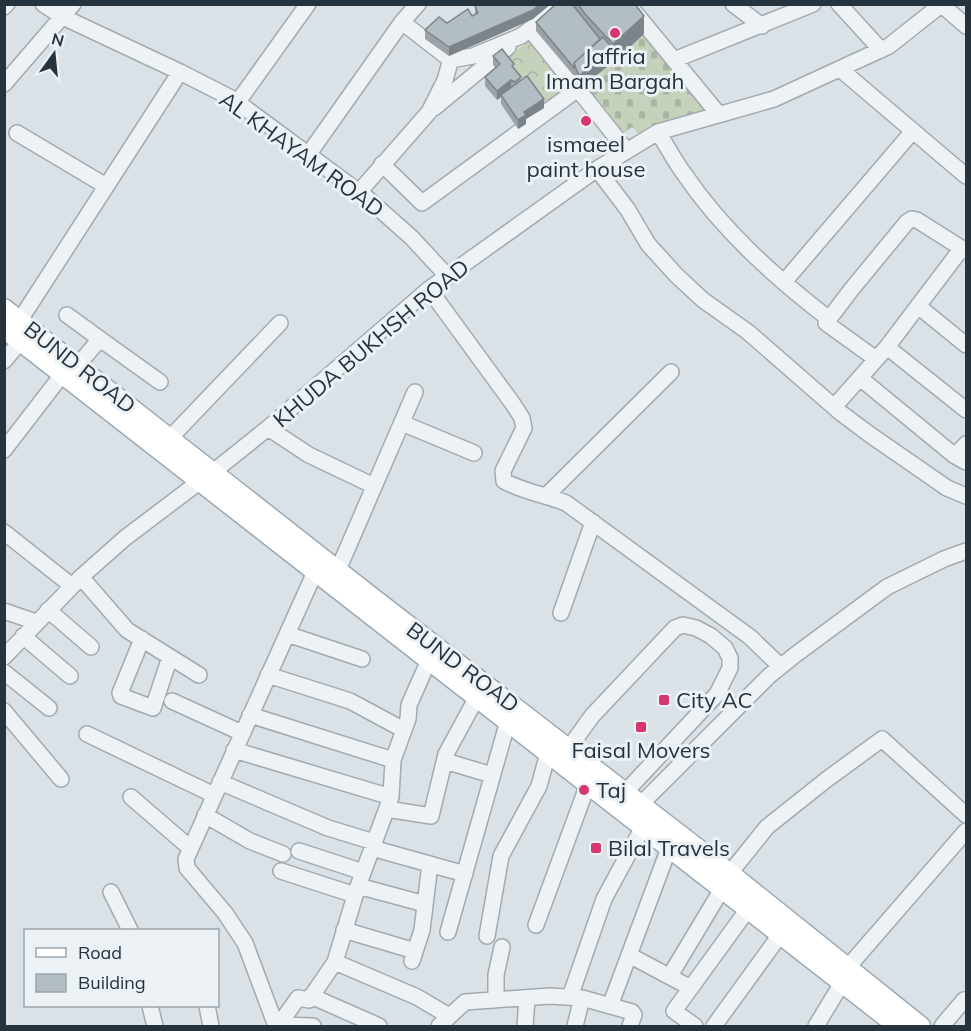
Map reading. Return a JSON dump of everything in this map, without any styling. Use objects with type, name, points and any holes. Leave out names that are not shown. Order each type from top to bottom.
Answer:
[{"type":"main road","name":"BUND ROAD","points":[[4,308],[20,342],[70,368],[170,438],[206,477],[338,570],[568,748],[620,798],[643,827],[669,848],[726,881],[748,909],[780,935],[845,975]]},
{"type":"main road","name":"BUND ROAD","points":[[13,325],[206,477],[315,572],[588,784],[620,798],[641,804],[726,881],[879,1003],[921,1026]]},
{"type":"main road","name":"BUND ROAD","points":[[879,1003],[897,1026]]},
{"type":"street","name":"AL KHAYAM ROAD","points":[[43,4],[63,17],[180,72],[237,103],[358,192],[412,238],[448,277]]},
{"type":"street","points":[[4,84],[73,4]]},
{"type":"street","points":[[237,103],[308,4]]},
{"type":"street","points":[[308,155],[402,22],[418,4]]},
{"type":"street","points":[[358,192],[429,112],[525,32],[563,4]]},
{"type":"street","points":[[628,4],[716,111]]},
{"type":"street","points":[[733,4],[762,26]]},
{"type":"street","points":[[674,60],[813,4]]},
{"type":"street","points":[[839,4],[881,50]]},
{"type":"street","points":[[942,5],[966,26]]},
{"type":"street","name":"KHUDA BUKHSH ROAD","points":[[4,657],[77,581],[125,538],[268,428],[429,289],[597,169],[658,132],[774,99],[890,46],[942,5]]},
{"type":"street","points":[[402,22],[451,59],[473,56],[525,32]]},
{"type":"street","points":[[525,32],[578,89],[627,150]]},
{"type":"street","points":[[429,112],[445,80],[451,59]]},
{"type":"street","points":[[840,69],[966,176]]},
{"type":"street","points":[[13,325],[180,72]]},
{"type":"street","points":[[382,164],[422,203],[578,89]]},
{"type":"street","points":[[784,282],[913,131]]},
{"type":"street","points":[[658,132],[685,176],[722,221],[768,270],[829,319]]},
{"type":"street","points":[[17,133],[106,186]]},
{"type":"street","points":[[597,169],[628,210],[648,244],[703,300],[748,332],[834,407],[947,488],[966,496]]},
{"type":"street","points":[[834,407],[887,347],[964,249],[917,220],[912,219],[908,222],[826,323],[876,359]]},
{"type":"street","points":[[429,289],[522,418],[524,428],[503,471],[504,481],[567,503],[750,637],[780,666]]},
{"type":"street","points":[[918,306],[966,345]]},
{"type":"street","points":[[67,315],[160,381]]},
{"type":"street","points":[[170,438],[280,323]]},
{"type":"street","points":[[4,450],[70,368],[100,339]]},
{"type":"street","points":[[4,361],[20,342]]},
{"type":"street","points":[[887,347],[966,410]]},
{"type":"street","points":[[547,495],[671,372]]},
{"type":"street","points":[[860,378],[961,459],[966,444]]},
{"type":"street","points":[[338,570],[415,392]]},
{"type":"street","points":[[402,423],[474,453]]},
{"type":"street","points":[[268,428],[309,455],[374,486]]},
{"type":"street","points":[[561,613],[593,522]]},
{"type":"street","points":[[6,536],[77,581],[127,630],[199,675]]},
{"type":"street","points":[[641,804],[780,666],[887,587],[944,559],[966,551]]},
{"type":"street","points":[[278,1026],[245,943],[225,913],[187,868],[186,860],[315,572]]},
{"type":"street","points":[[48,610],[91,647]]},
{"type":"street","points":[[4,611],[36,622]]},
{"type":"street","points":[[568,748],[592,716],[675,628],[683,625],[696,628],[711,636],[725,648],[730,658],[730,668],[717,694],[620,798]]},
{"type":"street","points":[[287,633],[362,659]]},
{"type":"street","points":[[23,636],[70,676]]},
{"type":"street","points":[[142,639],[120,693],[121,696],[153,708],[170,657]]},
{"type":"street","points":[[278,1026],[298,998],[308,1001],[334,962],[359,884],[389,803],[393,760],[404,730],[409,705],[429,660]]},
{"type":"street","points":[[4,672],[49,708]]},
{"type":"street","points":[[268,675],[350,701],[404,730]]},
{"type":"street","points":[[234,750],[431,816],[446,754],[477,697]]},
{"type":"street","points":[[172,701],[242,733]]},
{"type":"street","points":[[4,711],[61,779]]},
{"type":"street","points":[[250,715],[393,760]]},
{"type":"street","points":[[448,932],[508,721]]},
{"type":"street","points":[[87,734],[217,789],[373,845],[465,874]]},
{"type":"street","points":[[674,969],[726,881],[767,827],[882,739],[966,815]]},
{"type":"street","points":[[487,936],[501,856],[539,786],[548,753]]},
{"type":"street","points":[[445,761],[492,775]]},
{"type":"street","points":[[536,925],[588,784]]},
{"type":"street","points":[[131,797],[190,848]]},
{"type":"street","points":[[205,815],[250,841],[283,854]]},
{"type":"street","points":[[575,1026],[576,997],[604,898],[643,827]]},
{"type":"street","points":[[816,1026],[845,975],[966,831]]},
{"type":"street","points":[[610,1006],[669,848]]},
{"type":"street","points":[[299,851],[359,884]]},
{"type":"street","points":[[344,930],[414,956],[422,930],[430,864]]},
{"type":"street","points":[[281,871],[359,884],[425,904]]},
{"type":"street","points":[[111,892],[130,929]]},
{"type":"street","points":[[695,1026],[674,1013],[748,909]]},
{"type":"street","points":[[714,1026],[780,935]]},
{"type":"street","points":[[496,1000],[496,975],[502,947]]},
{"type":"street","points":[[629,955],[691,988]]},
{"type":"street","points":[[334,962],[417,997],[444,1021],[465,1002],[576,997],[633,1013],[630,1026]]},
{"type":"street","points":[[311,996],[379,1026]]},
{"type":"street","points":[[525,1026],[527,998]]},
{"type":"street","points":[[942,1026],[966,1000]]},
{"type":"street","points":[[150,1007],[155,1026]]},
{"type":"street","points":[[207,1007],[212,1026]]},
{"type":"street","points":[[278,1026],[313,1026]]},
{"type":"green space","points":[[644,34],[714,115],[658,132],[651,124],[639,134],[632,127],[622,135],[579,89]]},
{"type":"green space","points":[[530,40],[570,89],[544,108],[503,61]]},
{"type":"building","points":[[478,4],[540,4],[533,10],[449,47],[425,30],[439,17],[447,23],[468,9],[472,16],[478,13],[475,6]]},
{"type":"building","points":[[556,4],[572,4],[600,39],[574,63],[574,68],[536,22]]},
{"type":"building","points":[[578,4],[635,4],[644,16],[613,44]]},
{"type":"building","points":[[603,37],[613,49],[579,76],[574,63]]},
{"type":"building","points":[[502,49],[521,77],[515,82],[511,80],[497,91],[485,77],[500,64],[493,56]]},
{"type":"building","points":[[527,76],[544,99],[524,112],[526,115],[518,120],[501,95]]},
{"type":"place","name":"Jaffria Imam Bargah","points":[[615,33]]},
{"type":"place","name":"ismaeel paint house","points":[[586,121]]},
{"type":"place","name":"City AC","points":[[664,700]]},
{"type":"place","name":"Faisal Movers","points":[[641,727]]},
{"type":"place","name":"Taj","points":[[584,790]]},
{"type":"place","name":"Bilal Travels","points":[[596,848]]}]
